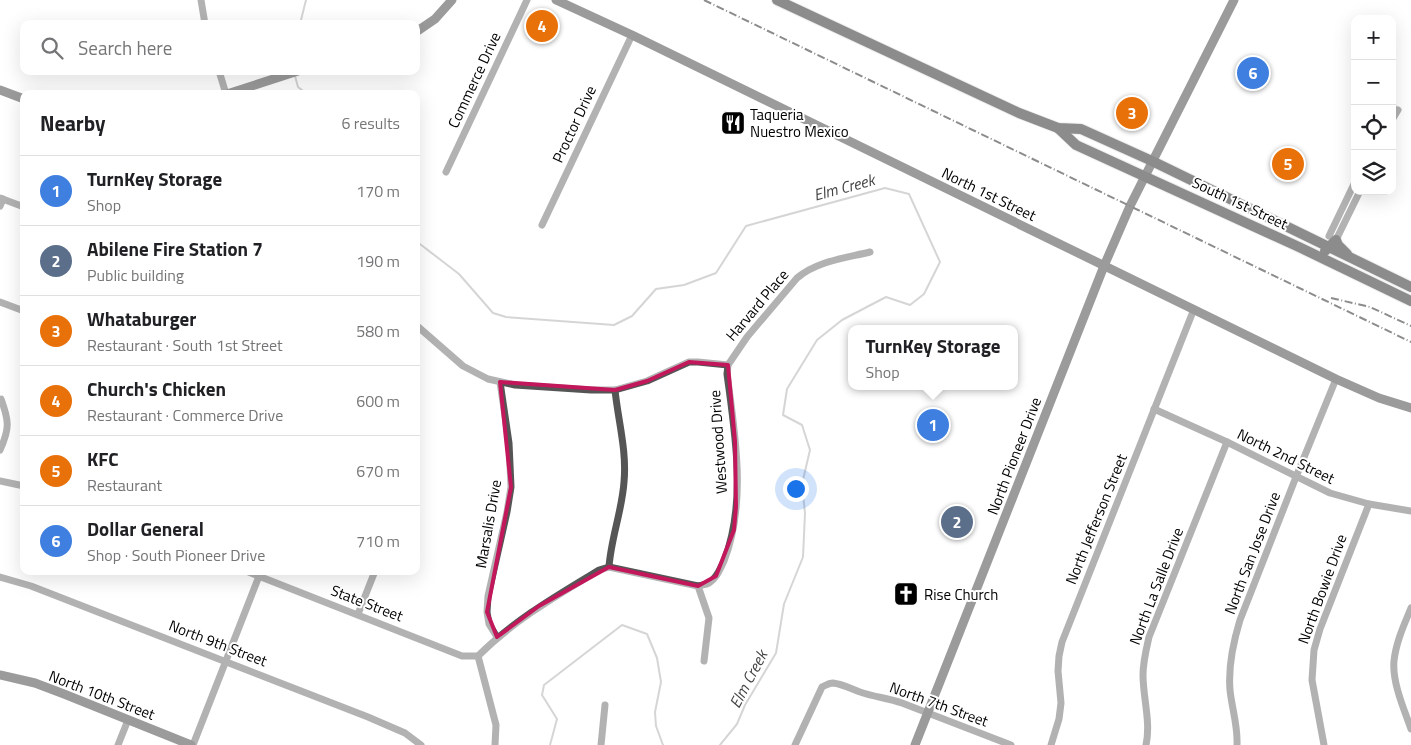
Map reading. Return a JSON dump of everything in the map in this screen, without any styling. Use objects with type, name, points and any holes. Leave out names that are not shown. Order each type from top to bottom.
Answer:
[{"type":"main road","points":[[420,29],[435,19],[452,0]]},
{"type":"main road","name":"North 1st Street","points":[[556,0],[632,35],[1336,379],[1379,398],[1411,408]]},
{"type":"main road","name":"South 1st Street","points":[[777,0],[976,94],[1058,128],[1081,129],[1152,161],[1308,237],[1330,244],[1353,259],[1411,287]]},
{"type":"main road","name":"North Pioneer Drive","points":[[915,745],[1104,266],[1145,175],[1233,0]]},
{"type":"main road","points":[[239,90],[285,75]]},
{"type":"main road","points":[[0,90],[20,98]]},
{"type":"main road","name":"South 1st Street","points":[[1058,128],[1076,145],[1334,263],[1411,301]]},
{"type":"main road","points":[[1310,252],[1319,252],[1330,244],[1334,263]]},
{"type":"main road","name":"North 10th Street","points":[[0,675],[35,684],[192,745]]},
{"type":"street","points":[[201,0],[204,20]]},
{"type":"street","name":"Commerce Drive","points":[[446,172],[527,0]]},
{"type":"street","name":"Proctor Drive","points":[[542,225],[632,35]]},
{"type":"street","points":[[221,75],[226,90]]},
{"type":"street","points":[[1330,244],[1351,192]]},
{"type":"street","points":[[1330,244],[1358,195]]},
{"type":"street","points":[[1,201],[20,206]]},
{"type":"street","name":"Harvard Place","points":[[728,365],[747,336],[806,270],[870,252]]},
{"type":"street","points":[[0,302],[20,310]]},
{"type":"street","name":"North Jefferson Street","points":[[1051,745],[1059,719],[1061,703],[1058,670],[1062,642],[1194,309]]},
{"type":"street","points":[[420,328],[463,366],[477,374],[500,382],[549,387],[615,390],[647,381],[689,362],[728,365]]},
{"type":"street","name":"Westwood Drive","points":[[698,586],[709,583],[716,576],[728,550],[734,530],[737,464],[728,365]]},
{"type":"street","name":"North San Jose Drive","points":[[1237,745],[1237,730],[1230,689],[1230,660],[1234,638],[1336,379]]},
{"type":"street","name":"Marsalis Drive","points":[[497,637],[489,624],[487,612],[488,596],[511,487],[509,443],[500,382]]},
{"type":"street","points":[[609,567],[620,513],[625,472],[615,390]]},
{"type":"street","points":[[0,450],[7,434],[8,423],[1,399]]},
{"type":"street","name":"North 2nd Street","points":[[1154,409],[1227,442],[1330,493],[1369,504],[1411,511]]},
{"type":"street","name":"North La Salle Drive","points":[[1146,745],[1148,724],[1143,661],[1149,637],[1227,442]]},
{"type":"street","points":[[0,481],[20,485]]},
{"type":"street","name":"North Bowie Drive","points":[[1324,745],[1312,680],[1314,650],[1320,629],[1369,504]]},
{"type":"street","points":[[495,745],[496,725],[478,656],[497,637],[539,606],[599,570],[609,567],[698,586],[709,618],[704,660]]},
{"type":"street","points":[[192,745],[260,575]]},
{"type":"street","name":"State Street","points":[[262,575],[462,656],[478,656]]},
{"type":"street","points":[[358,614],[373,575]]},
{"type":"street","name":"North 9th Street","points":[[0,577],[32,586],[226,660],[390,726],[405,733],[421,745]]},
{"type":"street","points":[[1411,608],[1400,637],[1394,662],[1396,684],[1411,729]]},
{"type":"street","name":"North 7th Street","points":[[795,745],[822,687],[828,684],[847,686],[871,696],[888,698],[1011,745]]},
{"type":"street","points":[[601,745],[605,705]]},
{"type":"street","points":[[118,745],[128,720]]},
{"type":"highlighted area","points":[[689,362],[728,365],[735,441],[736,507],[734,530],[716,576],[698,586],[609,567],[539,606],[497,637],[487,612],[511,487],[500,382],[615,390],[647,381]]},
{"type":"waterway","name":"Elm Creek","points":[[301,20],[306,0]]},
{"type":"waterway","name":"Elm Creek","points":[[295,76],[298,87],[302,90]]},
{"type":"waterway","name":"Elm Creek","points":[[420,244],[459,274],[493,313],[506,317],[614,325],[632,316],[656,289],[684,285],[716,273],[746,226],[885,188],[909,194],[940,262],[924,294],[910,305],[886,297],[842,320],[817,340],[787,389],[783,415],[802,425],[810,450],[802,484],[805,513],[803,557],[784,604],[776,653],[745,705],[737,724],[720,745]]},
{"type":"waterway","name":"Elm Creek","points":[[550,745],[557,719],[542,695],[544,685],[622,625],[647,634],[657,658],[661,682],[655,712],[656,726],[663,745]]},
{"type":"railway","points":[[704,0],[1411,342]]},
{"type":"railway","points":[[1331,298],[1370,307],[1411,326]]},
{"type":"place","name":"Church's Chicken","points":[[542,26]]},
{"type":"place","name":"Dollar General","points":[[1253,73]]},
{"type":"place","name":"Whataburger","points":[[1132,113]]},
{"type":"place","name":"Taqueria Nuestro Mexico","points":[[733,123]]},
{"type":"place","name":"KFC","points":[[1288,164]]},
{"type":"place","name":"TurnKey Storage","points":[[933,425]]},
{"type":"place","name":"Abilene Fire Station 7","points":[[957,522]]},
{"type":"place","name":"Rise Church","points":[[906,594]]}]
